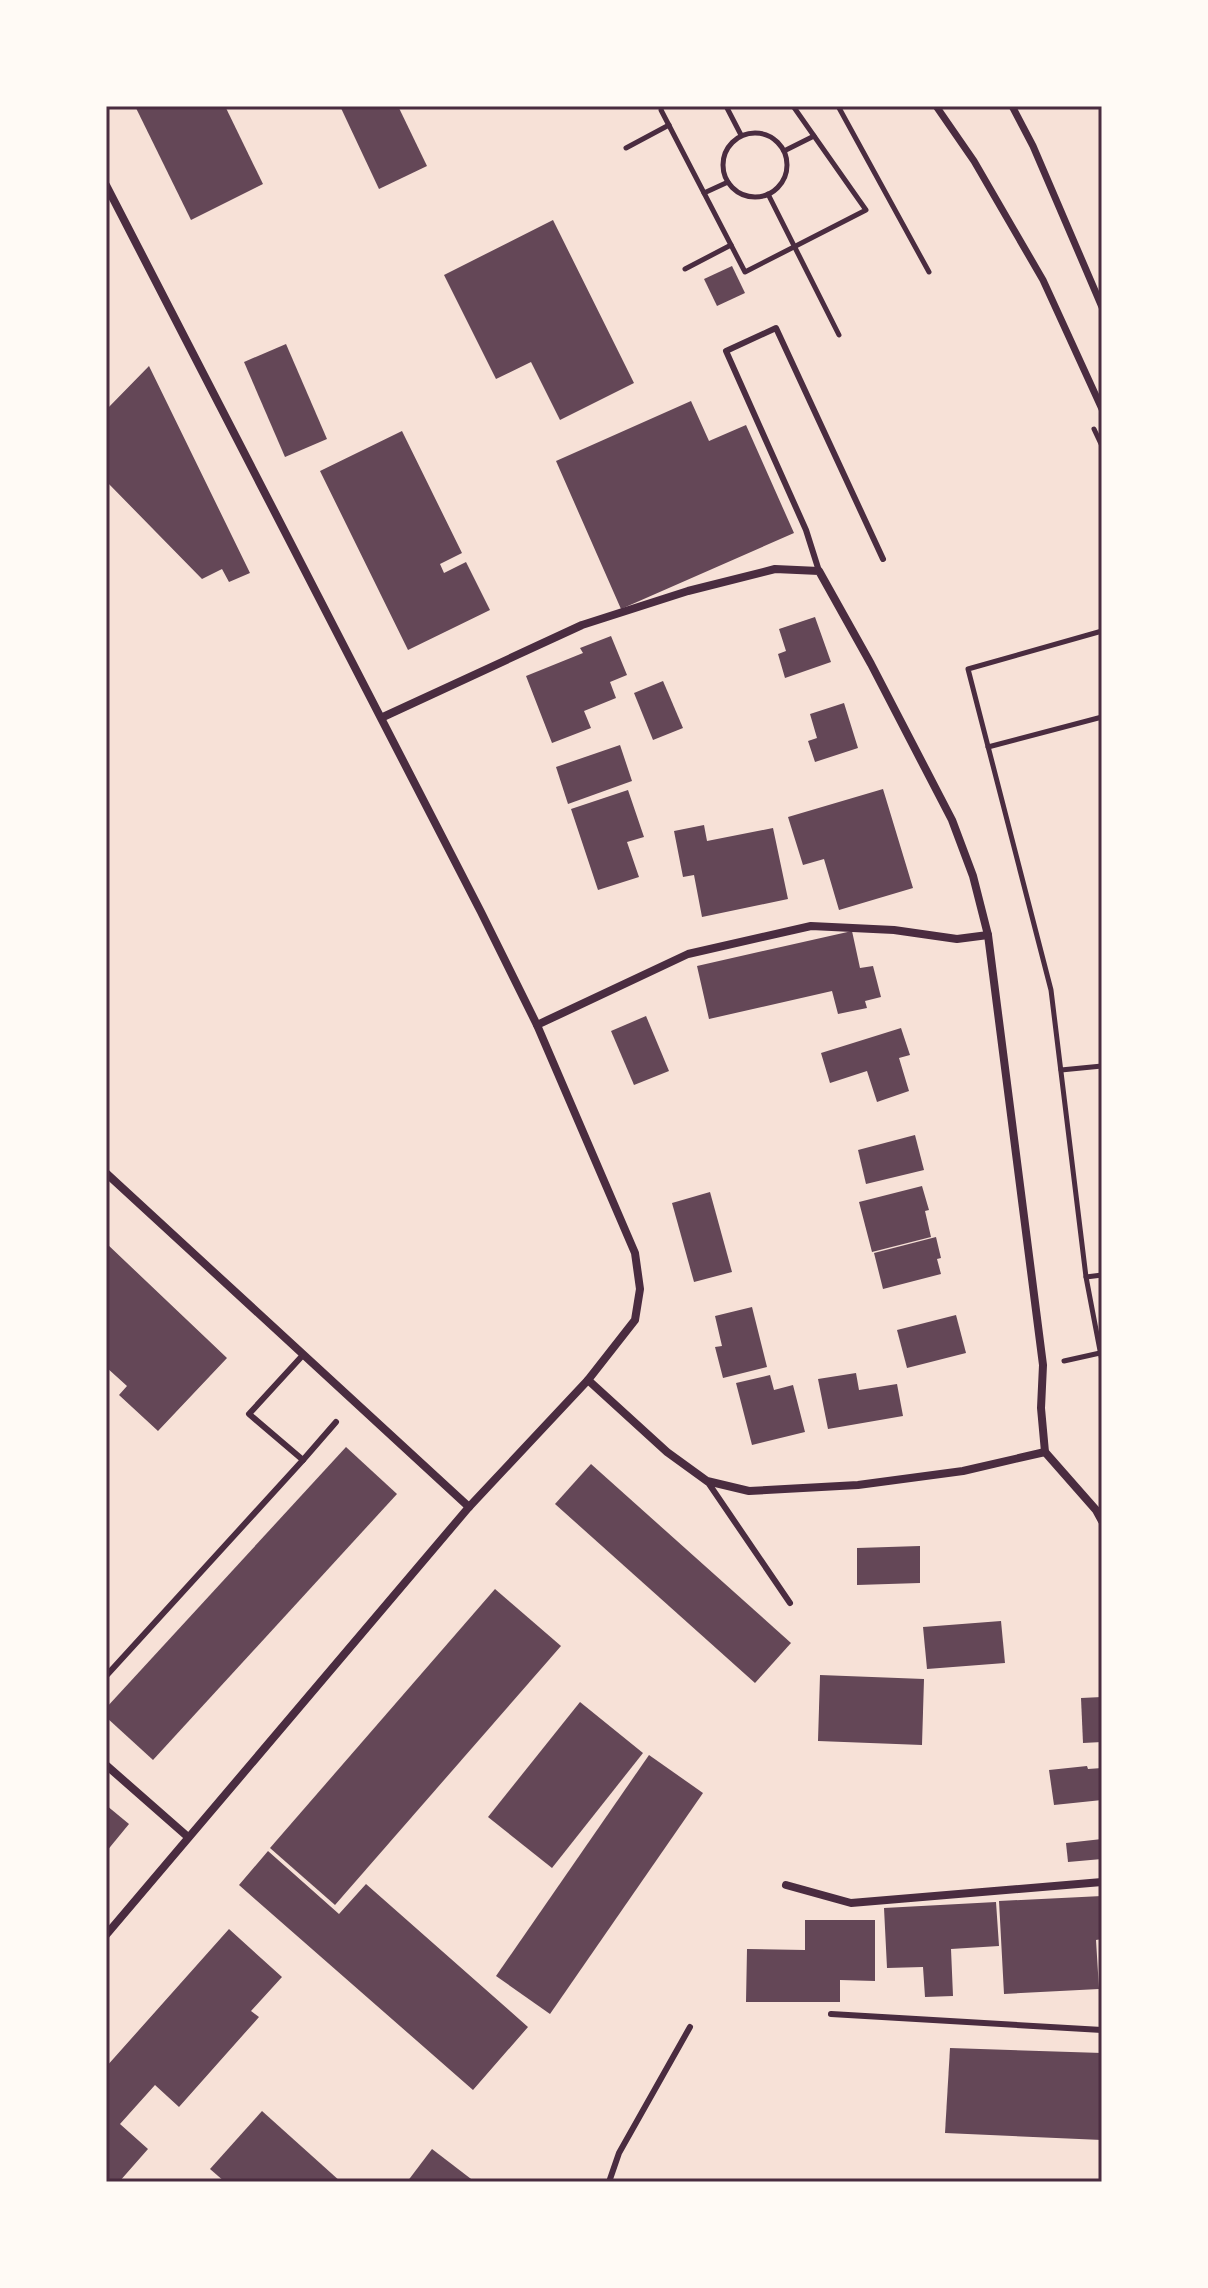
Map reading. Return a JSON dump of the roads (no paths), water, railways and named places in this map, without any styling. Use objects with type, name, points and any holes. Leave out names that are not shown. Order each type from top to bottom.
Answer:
[{"type":"street","points":[[936,106],[974,161],[1043,280],[1102,409]]},
{"type":"street","points":[[1012,106],[1033,146],[1102,307]]},
{"type":"street","points":[[106,185],[383,717],[537,1025],[635,1253],[640,1289],[635,1320],[588,1380],[469,1507],[106,1935]]},
{"type":"street","points":[[383,717],[582,625],[688,591],[775,569],[819,571],[952,820],[973,876],[988,935],[1043,1365],[1041,1408],[1045,1452],[1099,1509],[1102,1521]]},
{"type":"street","points":[[537,1025],[688,954],[811,926],[894,930],[957,939],[988,935]]},
{"type":"street","points":[[106,1173],[469,1507]]},
{"type":"street","points":[[588,1380],[667,1452],[707,1481],[749,1491],[858,1485],[963,1471],[1045,1452]]},
{"type":"street","points":[[106,1765],[188,1837]]},
{"type":"street","points":[[786,1885],[851,1903],[1102,1882]]},
{"type":"lane","points":[[819,571],[806,530],[726,351],[776,328],[883,559]]},
{"type":"lane","points":[[303,1355],[249,1414],[303,1460]]},
{"type":"lane","points":[[106,1676],[336,1422]]},
{"type":"lane","points":[[707,1481],[790,1603]]},
{"type":"lane","points":[[831,2014],[1102,2030]]},
{"type":"lane","points":[[609,2182],[619,2153],[690,2027]]}]
